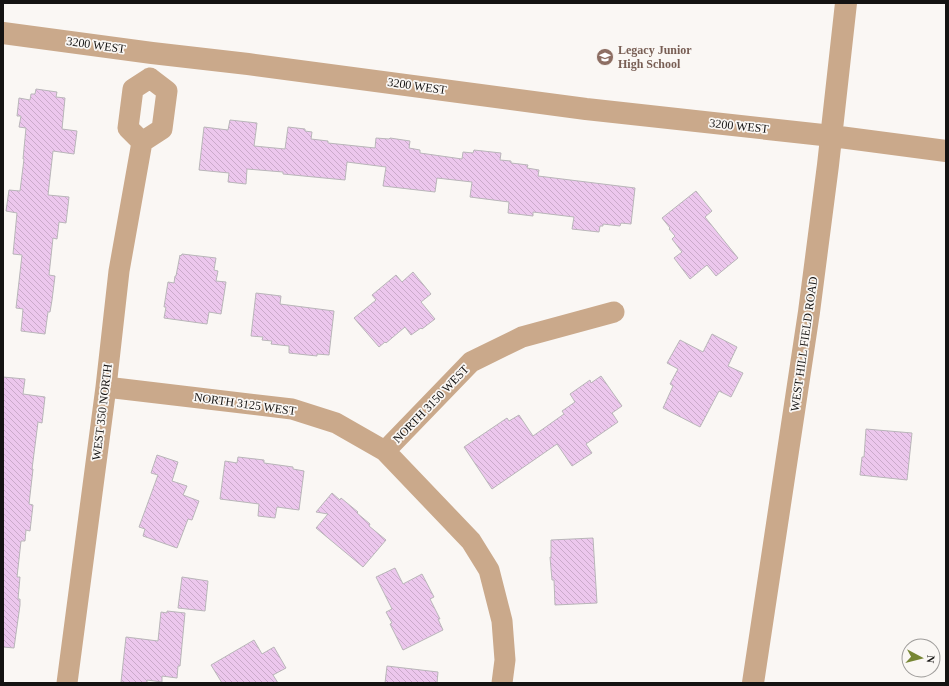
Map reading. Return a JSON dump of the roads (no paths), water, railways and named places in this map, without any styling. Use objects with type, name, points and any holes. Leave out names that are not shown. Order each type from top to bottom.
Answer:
[{"type":"street","name":"WEST HILL FIELD ROAD","points":[[753,683],[809,312],[832,136],[846,3]]},
{"type":"street","name":"3200 WEST","points":[[3,33],[586,109],[832,136],[946,151]]},
{"type":"street","points":[[150,78],[152,53]]},
{"type":"street","points":[[150,78],[167,91],[162,129],[142,142],[128,128],[133,89],[150,78]]},
{"type":"street","name":"WEST 350 NORTH","points":[[67,683],[106,387],[119,271],[142,142]]},
{"type":"street","name":"NORTH 3150 WEST","points":[[385,451],[471,362],[522,337],[614,312]]},
{"type":"street","name":"NORTH 3125 WEST","points":[[106,387],[292,409],[336,423],[385,451],[472,541],[489,570],[502,621],[505,660],[502,683]]},
{"type":"place","name":"Legacy Junior High School","points":[[605,57]]}]
